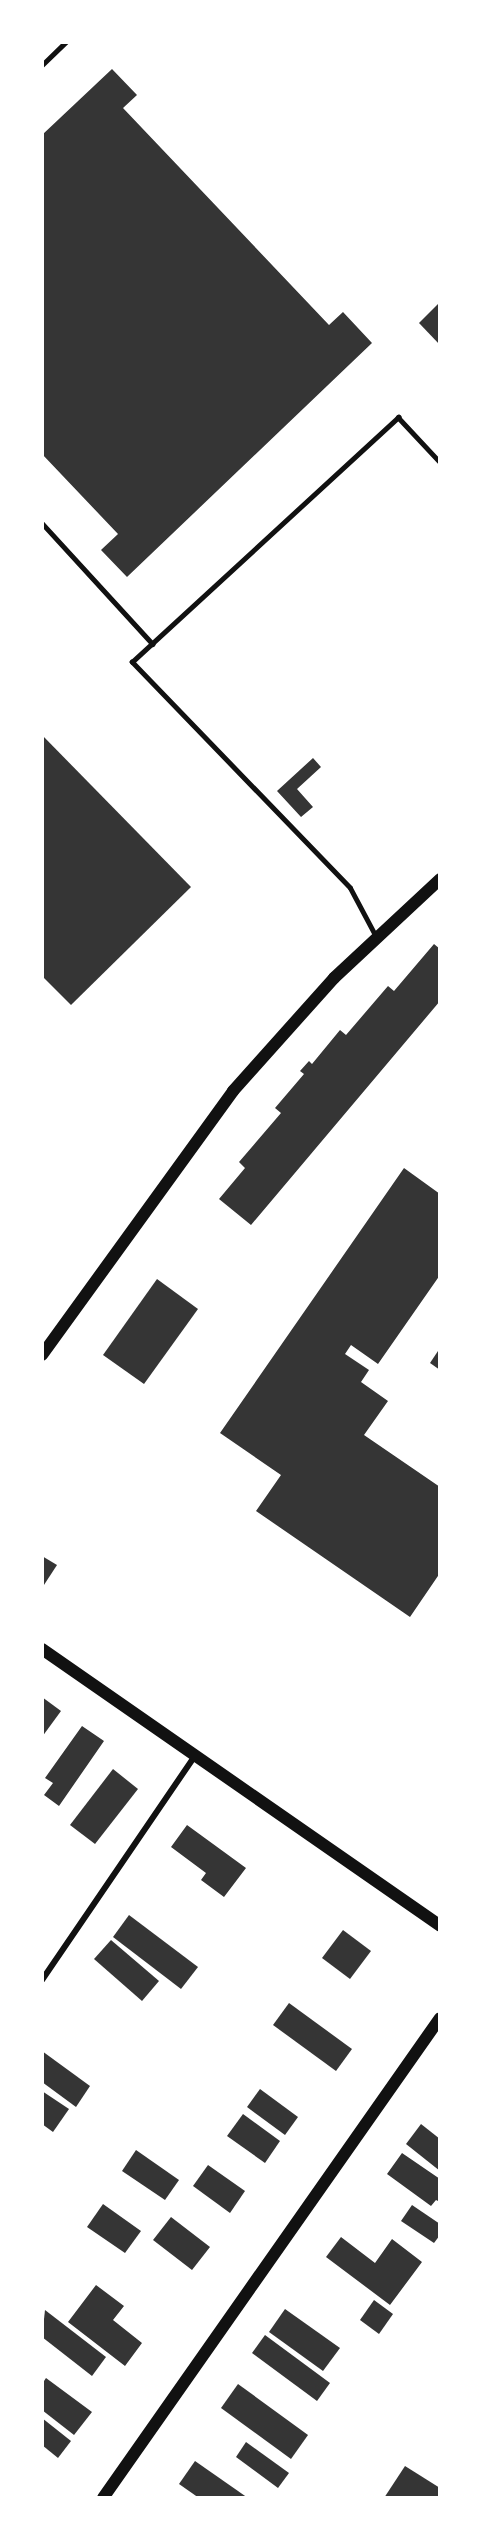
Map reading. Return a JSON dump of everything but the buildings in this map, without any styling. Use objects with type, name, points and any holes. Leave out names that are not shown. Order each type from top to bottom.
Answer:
[{"type":"main road","points":[[42,1355],[233,1090],[288,1027],[376,937],[440,879]]},
{"type":"main road","points":[[42,1649],[194,1757],[440,1926]]},
{"type":"main road","points":[[103,2498],[440,2018]]},
{"type":"street","points":[[42,1980],[194,1757]]},
{"type":"lane","points":[[42,65],[66,42]]},
{"type":"lane","points":[[376,937],[350,888],[132,662],[398,417],[440,462]]},
{"type":"lane","points":[[42,523],[153,644]]}]
